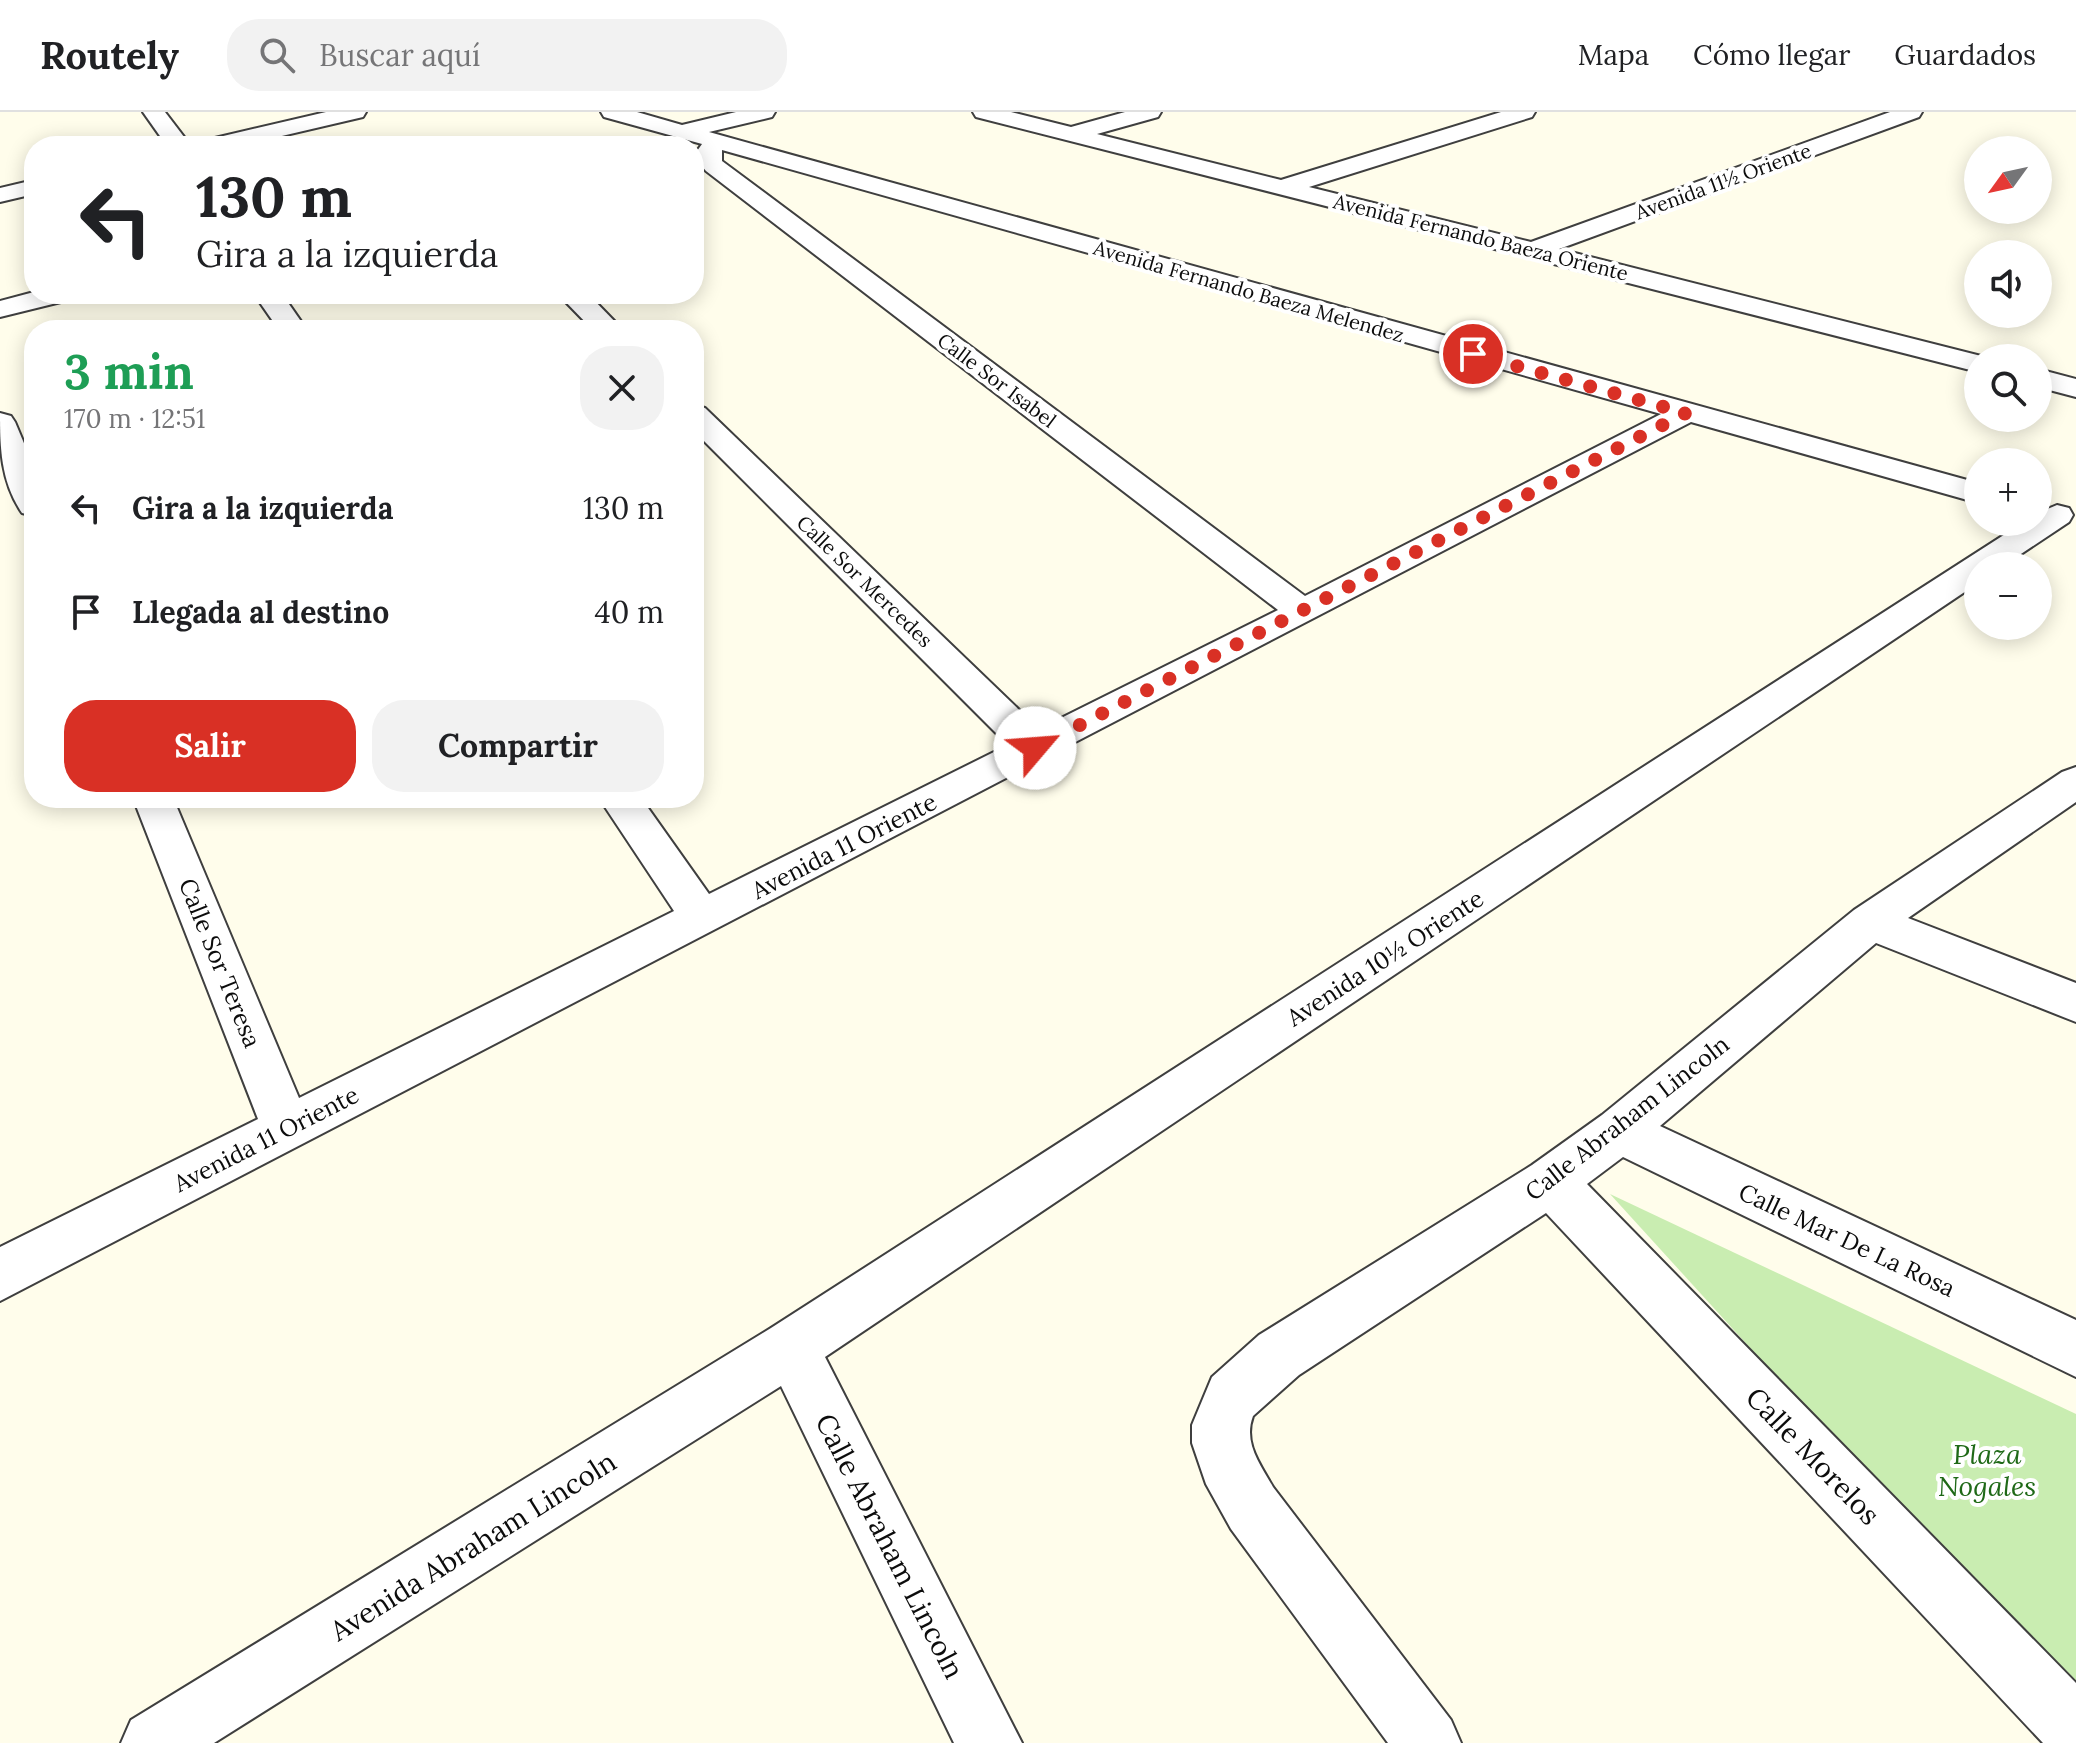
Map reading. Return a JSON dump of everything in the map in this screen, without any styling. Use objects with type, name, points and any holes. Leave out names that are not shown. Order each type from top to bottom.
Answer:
[{"type":"street","points":[[154,112],[172,136]]},
{"type":"street","points":[[253,136],[355,112]]},
{"type":"street","name":"Avenida Fernando Baeza Melendez","points":[[612,112],[696,136]]},
{"type":"street","points":[[666,136],[764,112]]},
{"type":"street","name":"Avenida Fernando Baeza Oriente","points":[[984,112],[1964,359]]},
{"type":"street","points":[[1072,133],[1150,112]]},
{"type":"street","points":[[1283,187],[1524,112]]},
{"type":"street","name":"Avenida 11½ Oriente","points":[[1534,250],[1911,112]]},
{"type":"street","name":"Avenida Fernando Baeza Melendez","points":[[704,138],[1964,489]]},
{"type":"street","name":"Calle Sor Isabel","points":[[716,142],[709,151],[710,162],[721,171],[1303,612]]},
{"type":"street","points":[[0,195],[24,189]]},
{"type":"street","points":[[0,309],[24,303]]},
{"type":"street","points":[[582,304],[599,320]]},
{"type":"street","points":[[2052,382],[2076,388]]},
{"type":"street","name":"Avenida 11 Oriente","points":[[0,1275],[1303,612],[1686,413]]},
{"type":"street","points":[[0,422],[24,481]]},
{"type":"street","name":"Calle Sor Mercedes","points":[[704,424],[1035,748]]},
{"type":"street","name":"Avenida 10½ Oriente","points":[[2000,552],[2057,515]]},
{"type":"street","name":"Avenida 10½ Oriente","points":[[791,1348],[1964,576]]},
{"type":"street","name":"Calle Abraham Lincoln","points":[[1428,1743],[1252,1508],[1227,1463],[1221,1443],[1221,1425],[1232,1397],[1279,1355],[1550,1182],[1619,1131],[1870,922],[2074,783]]},
{"type":"street","name":"Calle Sor Teresa","points":[[157,808],[287,1129]]},
{"type":"street","points":[[626,808],[702,918]]},
{"type":"street","points":[[1870,922],[2076,1003]]},
{"type":"street","name":"Calle Mar De La Rosa","points":[[1619,1131],[2076,1349]]},
{"type":"street","name":"Calle Morelos","points":[[1550,1182],[2076,1730]]},
{"type":"street","name":"Avenida Abraham Lincoln","points":[[154,1743],[791,1348]]},
{"type":"street","name":"Calle Abraham Lincoln","points":[[791,1348],[989,1743]]},
{"type":"green space","name":"Plaza Nogales","points":[[1610,1194],[2076,1414],[2076,1687],[1855,1463]]},
{"type":"route","points":[[1035,748],[1686,413],[1473,354]]}]
